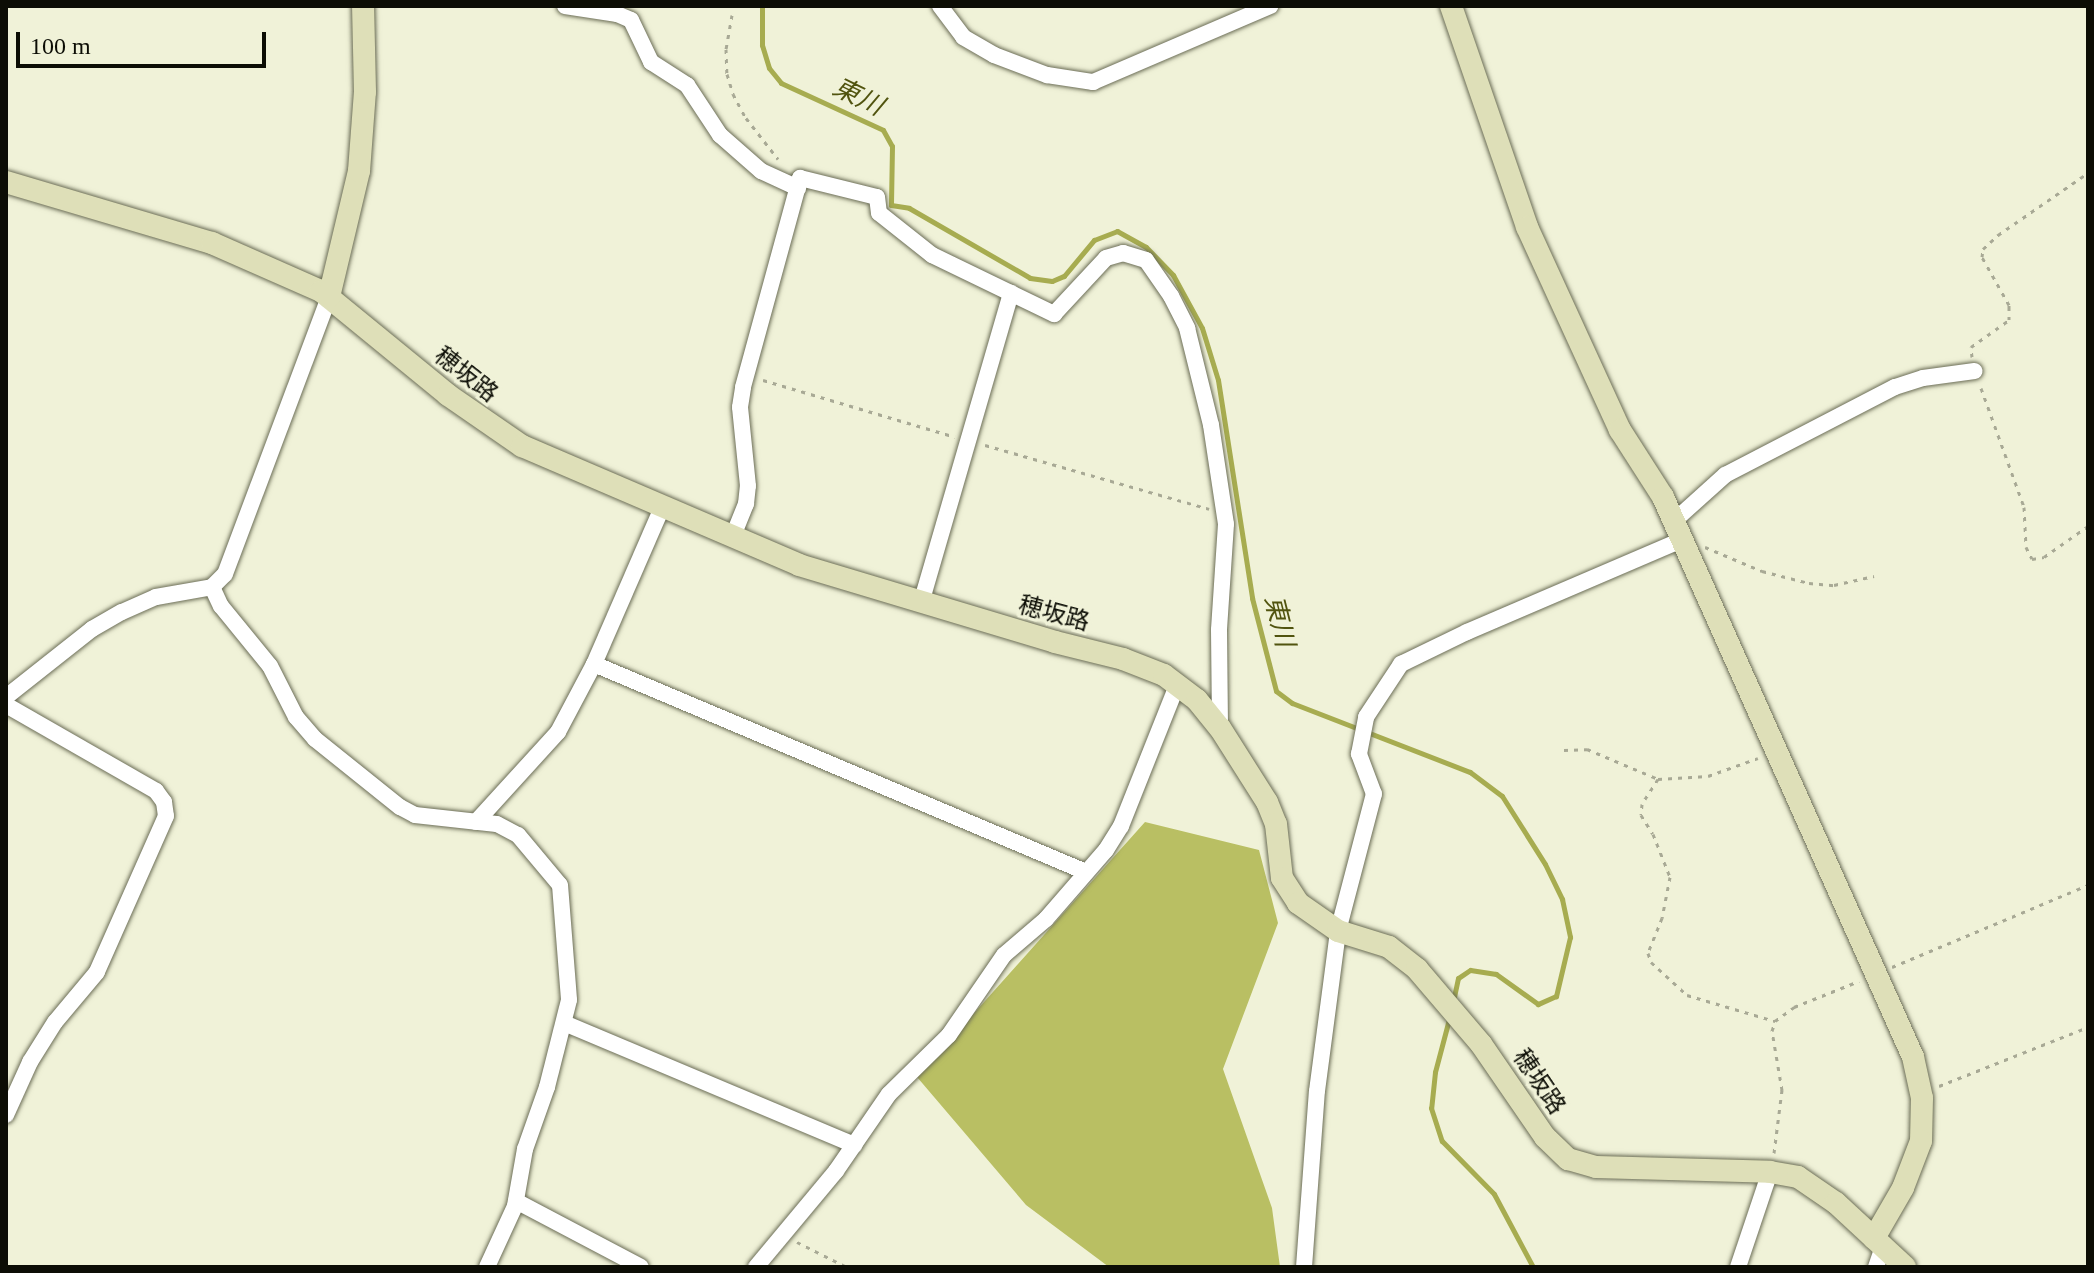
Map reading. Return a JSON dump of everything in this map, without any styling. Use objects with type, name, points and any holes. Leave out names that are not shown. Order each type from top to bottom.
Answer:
[{"type":"main road","points":[[329,297],[359,171],[365,92],[363,6]]},
{"type":"main road","points":[[1451,6],[1527,227],[1620,430],[1663,497],[1905,1037],[1921,1093],[1921,1141],[1878,1251]]},
{"type":"main road","name":"穂坂路","points":[[6,182],[212,243],[329,297],[448,395],[522,446],[799,565],[921,603],[1123,659],[1164,675],[1197,700],[1220,728],[1267,802],[1276,824],[1282,878],[1298,903],[1338,931],[1389,947],[1417,969],[1455,1011],[1545,1137],[1568,1159],[1596,1167],[1770,1172],[1798,1177],[1817,1188],[1878,1251],[1905,1267]]},
{"type":"street","points":[[565,6],[617,14],[631,20],[651,62],[687,85],[720,135],[761,171],[799,183],[877,197],[879,213],[932,255],[1054,314],[1106,258],[1123,253],[1146,260],[1171,296],[1187,328],[1211,425],[1226,524],[1219,630],[1220,728]]},
{"type":"street","points":[[940,6],[963,37],[994,55],[1047,75],[1093,82],[1270,6]]},
{"type":"street","points":[[733,536],[746,504],[748,486],[740,407],[743,387],[799,183]]},
{"type":"street","points":[[921,603],[1011,293]]},
{"type":"street","points":[[6,697],[92,629],[122,612],[156,597],[212,587],[225,574],[329,297]]},
{"type":"street","points":[[1304,1267],[1317,1091],[1338,931],[1374,794],[1359,754],[1359,741],[1366,717],[1401,664],[1681,536],[1725,475],[1895,387],[1923,378],[1975,371]]},
{"type":"street","points":[[476,822],[558,732],[594,664],[663,505]]},
{"type":"street","points":[[212,587],[221,606],[270,666],[296,717],[315,739],[400,807],[415,815],[497,824],[518,835],[560,885],[569,1000],[525,1149],[516,1201],[487,1267]]},
{"type":"street","points":[[594,664],[1086,872]]},
{"type":"street","points":[[756,1267],[854,1145],[889,1094],[949,1035],[1004,955],[1046,919],[1121,826],[1177,685]]},
{"type":"street","points":[[6,705],[156,791],[164,802],[166,816],[97,972],[55,1022],[30,1062],[6,1115]]},
{"type":"street","points":[[564,1023],[854,1145]]},
{"type":"street","points":[[1738,1267],[1770,1172]]},
{"type":"street","points":[[516,1201],[641,1267]]},
{"type":"path","points":[[732,15],[726,49],[727,74],[733,94],[769,150],[799,183]]},
{"type":"path","points":[[2088,173],[1998,235],[1983,249],[1982,257],[2009,305],[2009,320],[1971,347],[1988,416],[2024,507],[2026,547],[2032,559],[2044,557],[2088,526]]},
{"type":"path","points":[[1681,536],[1762,571],[1809,583],[1834,585],[1874,576]]},
{"type":"path","points":[[1564,750],[1587,749],[1658,779],[1708,776],[1777,750]]},
{"type":"path","points":[[1658,779],[1642,804],[1641,815],[1653,834],[1670,877],[1662,918],[1648,953],[1651,962],[1687,995],[1775,1021]]},
{"type":"path","points":[[1921,1093],[2088,1027]]},
{"type":"path","points":[[782,1236],[847,1267]]},
{"type":"green space","points":[[1145,822],[1259,850],[1278,923],[1223,1069],[1272,1208],[1280,1267],[1109,1267],[1026,1205],[917,1077]]},
{"type":"waterway","name":"東川","points":[[762,6],[762,45],[769,68],[781,83],[883,130],[892,146],[891,205],[909,208],[1030,278],[1052,281],[1064,276],[1094,240],[1117,231],[1146,247],[1173,275],[1202,328],[1218,380],[1252,598],[1276,691],[1292,703],[1470,772],[1502,796],[1545,864],[1562,899],[1570,937],[1556,996],[1538,1004],[1496,974],[1470,970],[1458,978],[1453,1001]]},
{"type":"waterway","name":"東川","points":[[1449,1019],[1435,1072],[1431,1108],[1442,1141],[1494,1194],[1533,1267]]}]
